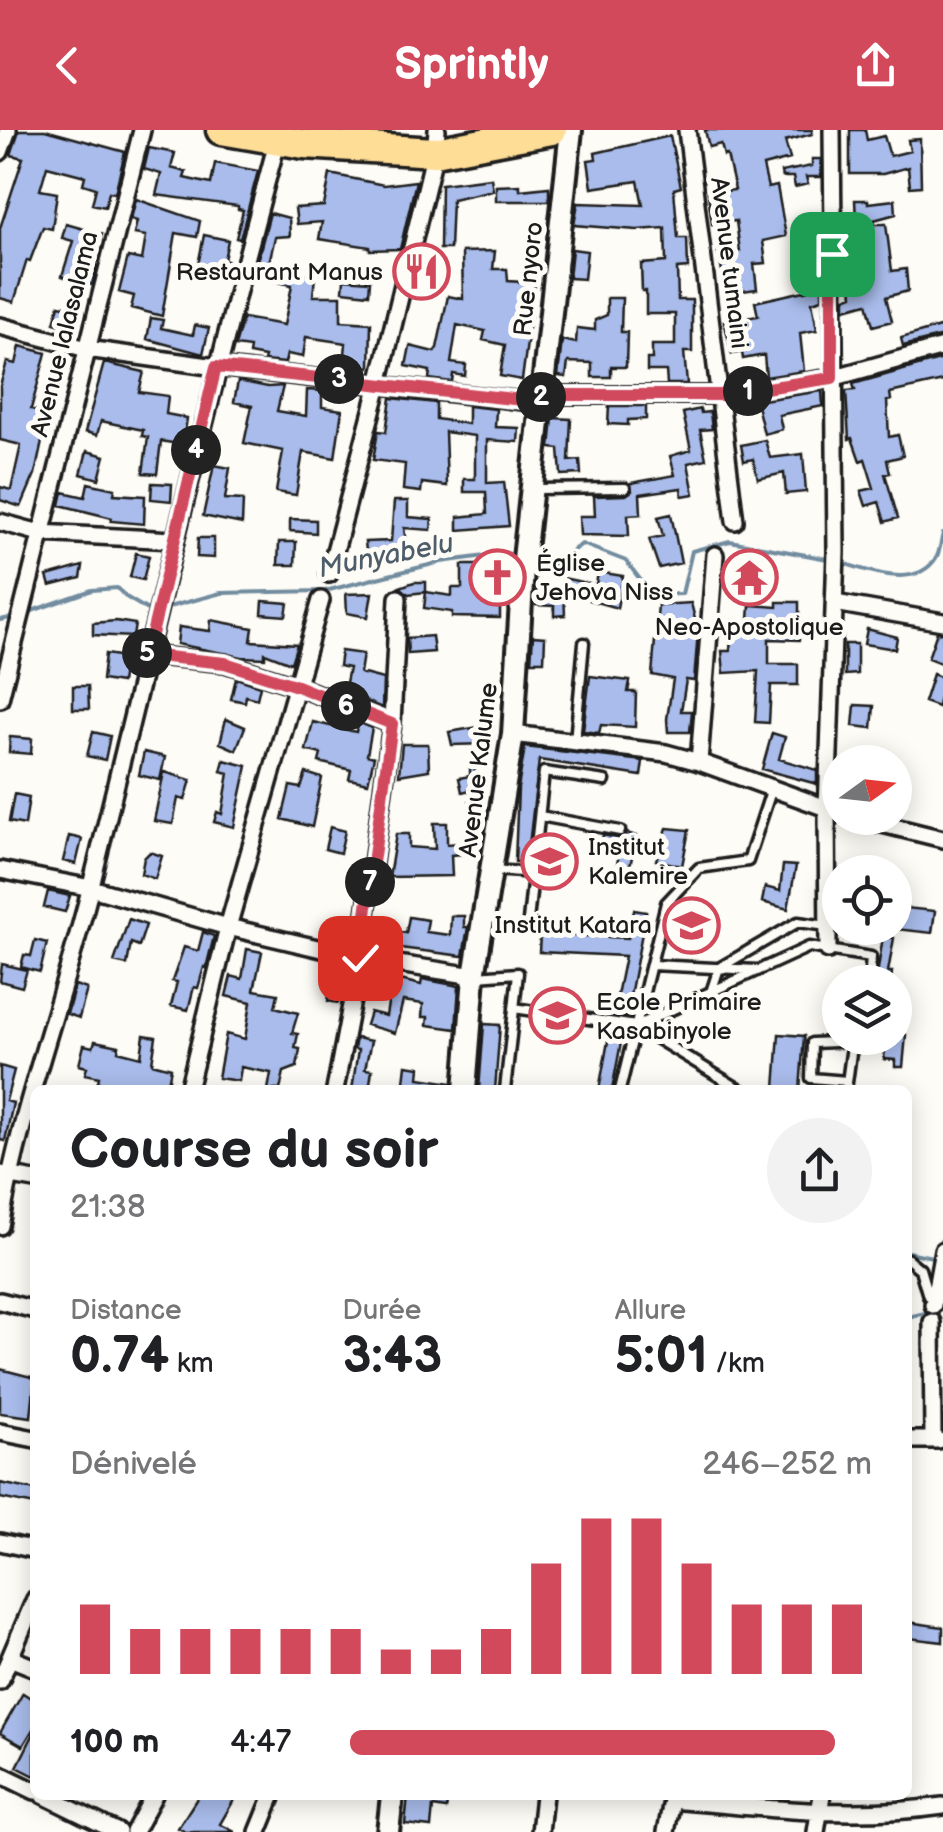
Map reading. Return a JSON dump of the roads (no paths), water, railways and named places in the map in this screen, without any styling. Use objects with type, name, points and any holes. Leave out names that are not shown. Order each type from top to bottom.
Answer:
[{"type":"highway","points":[[220,130],[296,138],[436,141],[552,130]]},
{"type":"street","points":[[0,152],[8,130]]},
{"type":"street","name":"Avenue lalasalama","points":[[0,698],[142,130]]},
{"type":"street","name":"Rue nyoro","points":[[524,560],[570,130]]},
{"type":"street","name":"Avenue tumaini","points":[[687,130],[736,521]]},
{"type":"street","points":[[832,130],[834,745]]},
{"type":"street","points":[[31,1085],[91,888],[216,367],[296,138]]},
{"type":"street","points":[[329,574],[436,141]]},
{"type":"street","points":[[0,326],[87,349],[216,367],[541,399],[720,395],[832,378],[943,346]]},
{"type":"street","points":[[0,522],[40,534],[174,540]]},
{"type":"street","points":[[700,762],[714,555]]},
{"type":"street","name":"Avenue Kalume","points":[[465,1085],[474,976],[513,734],[524,560]]},
{"type":"street","points":[[336,1085],[360,958],[392,724],[398,598]]},
{"type":"street","points":[[189,1085],[228,927],[321,600]]},
{"type":"street","points":[[835,603],[943,622]]},
{"type":"street","points":[[147,655],[225,663],[297,686],[392,724]]},
{"type":"street","points":[[513,734],[666,753],[822,807]]},
{"type":"street","points":[[912,831],[943,839]]},
{"type":"street","points":[[0,870],[91,888],[228,927],[360,958],[474,976]]},
{"type":"street","points":[[828,945],[828,950]]},
{"type":"street","points":[[0,1226],[4,1174],[30,1089]]},
{"type":"street","points":[[4,1174],[30,1179]]},
{"type":"street","points":[[912,1440],[938,1440],[933,1308],[941,1256]]},
{"type":"street","points":[[0,1301],[30,1309]]},
{"type":"street","points":[[0,1432],[30,1438]]},
{"type":"street","points":[[0,1542],[30,1549]]},
{"type":"street","points":[[0,1682],[30,1612]]},
{"type":"street","points":[[10,1658],[30,1666]]},
{"type":"street","points":[[0,1774],[30,1787]]},
{"type":"street","points":[[56,1800],[118,1832]]},
{"type":"street","points":[[134,1832],[151,1800]]},
{"type":"street","points":[[258,1832],[271,1800]]},
{"type":"street","points":[[388,1832],[391,1800]]},
{"type":"street","points":[[540,1832],[543,1800]]},
{"type":"street","points":[[666,1832],[671,1800]]},
{"type":"street","points":[[698,1800],[818,1814],[943,1806]]},
{"type":"street","points":[[816,1832],[821,1800]]},
{"type":"lane","points":[[532,489],[626,488]]},
{"type":"lane","points":[[575,742],[584,643]]},
{"type":"lane","points":[[528,921],[544,772],[605,782]]},
{"type":"lane","points":[[621,1085],[666,903],[699,868],[748,861],[772,788]]},
{"type":"lane","points":[[540,816],[620,831]]},
{"type":"lane","points":[[492,870],[535,873]]},
{"type":"lane","points":[[711,992],[719,968],[798,922],[822,925]]},
{"type":"lane","points":[[636,1026],[809,947],[871,957],[870,965]]},
{"type":"lane","points":[[651,965],[758,970]]},
{"type":"lane","points":[[474,976],[518,973],[506,1085]]},
{"type":"lane","points":[[514,1008],[636,1026],[732,1085]]},
{"type":"lane","points":[[822,1042],[812,1043],[810,1078],[842,1085]]},
{"type":"lane","points":[[846,1085],[851,1055]]},
{"type":"lane","points":[[912,1263],[920,1269],[933,1308]]},
{"type":"waterway","name":"Munyabelu","points":[[842,563],[892,576],[917,573],[936,558],[943,534]]},
{"type":"waterway","name":"Munyabelu","points":[[532,562],[551,565],[582,544],[626,561],[652,595],[682,594],[692,551],[730,541],[833,560]]},
{"type":"waterway","name":"Munyabelu","points":[[165,608],[221,593],[325,591],[441,562],[507,553],[518,558]]},
{"type":"waterway","name":"Munyabelu","points":[[29,612],[92,590],[117,588],[151,612]]},
{"type":"waterway","name":"Munyabelu","points":[[0,620],[15,617]]},
{"type":"waterway","points":[[912,1253],[937,1258]]},
{"type":"waterway","points":[[912,1316],[943,1309]]},
{"type":"place","name":"Restaurant Manus","points":[[422,272]]},
{"type":"place","name":"Église Jehova Niss","points":[[497,577]]},
{"type":"place","name":"Neo-Apostolique","points":[[749,578]]},
{"type":"place","name":"Institut Kalemire","points":[[549,861]]},
{"type":"place","name":"Institut Katara","points":[[691,925]]},
{"type":"place","name":"Ecole Primaire Kasabinyole","points":[[557,1016]]}]
